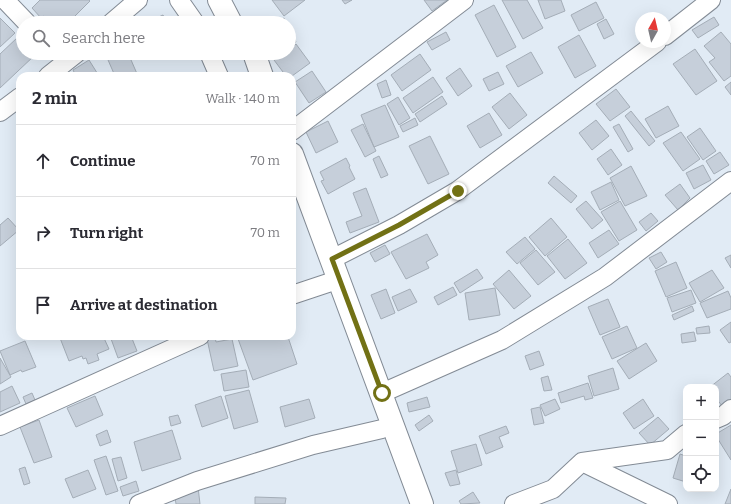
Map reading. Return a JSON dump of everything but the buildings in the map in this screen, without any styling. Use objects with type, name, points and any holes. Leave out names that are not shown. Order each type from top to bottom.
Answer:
[{"type":"main road","points":[[219,0],[227,16]]},
{"type":"main road","points":[[232,0],[239,16]]},
{"type":"main road","points":[[246,60],[251,72]]},
{"type":"main road","points":[[256,60],[261,72]]},
{"type":"main road","points":[[296,164],[422,504]]},
{"type":"main road","points":[[296,195],[409,504]]},
{"type":"street","points":[[5,0],[20,16]]},
{"type":"street","points":[[120,16],[138,0]]},
{"type":"street","points":[[179,0],[190,16]]},
{"type":"street","points":[[296,128],[464,0]]},
{"type":"street","points":[[671,31],[711,0]]},
{"type":"street","points":[[332,259],[399,225],[458,191],[649,48]]},
{"type":"street","points":[[52,72],[62,60]]},
{"type":"street","points":[[212,60],[217,72]]},
{"type":"street","points":[[0,112],[16,100]]},
{"type":"street","points":[[382,393],[502,340],[605,278],[731,181]]},
{"type":"street","points":[[296,289],[328,283]]},
{"type":"street","points":[[0,426],[191,340]]},
{"type":"street","points":[[719,418],[731,409]]},
{"type":"street","points":[[139,504],[197,481],[313,445],[382,429]]},
{"type":"street","points":[[514,504],[553,489],[582,462],[667,450],[683,437]]},
{"type":"street","points":[[582,462],[668,504]]},
{"type":"route","points":[[382,393],[332,259],[399,225],[458,191]]}]
